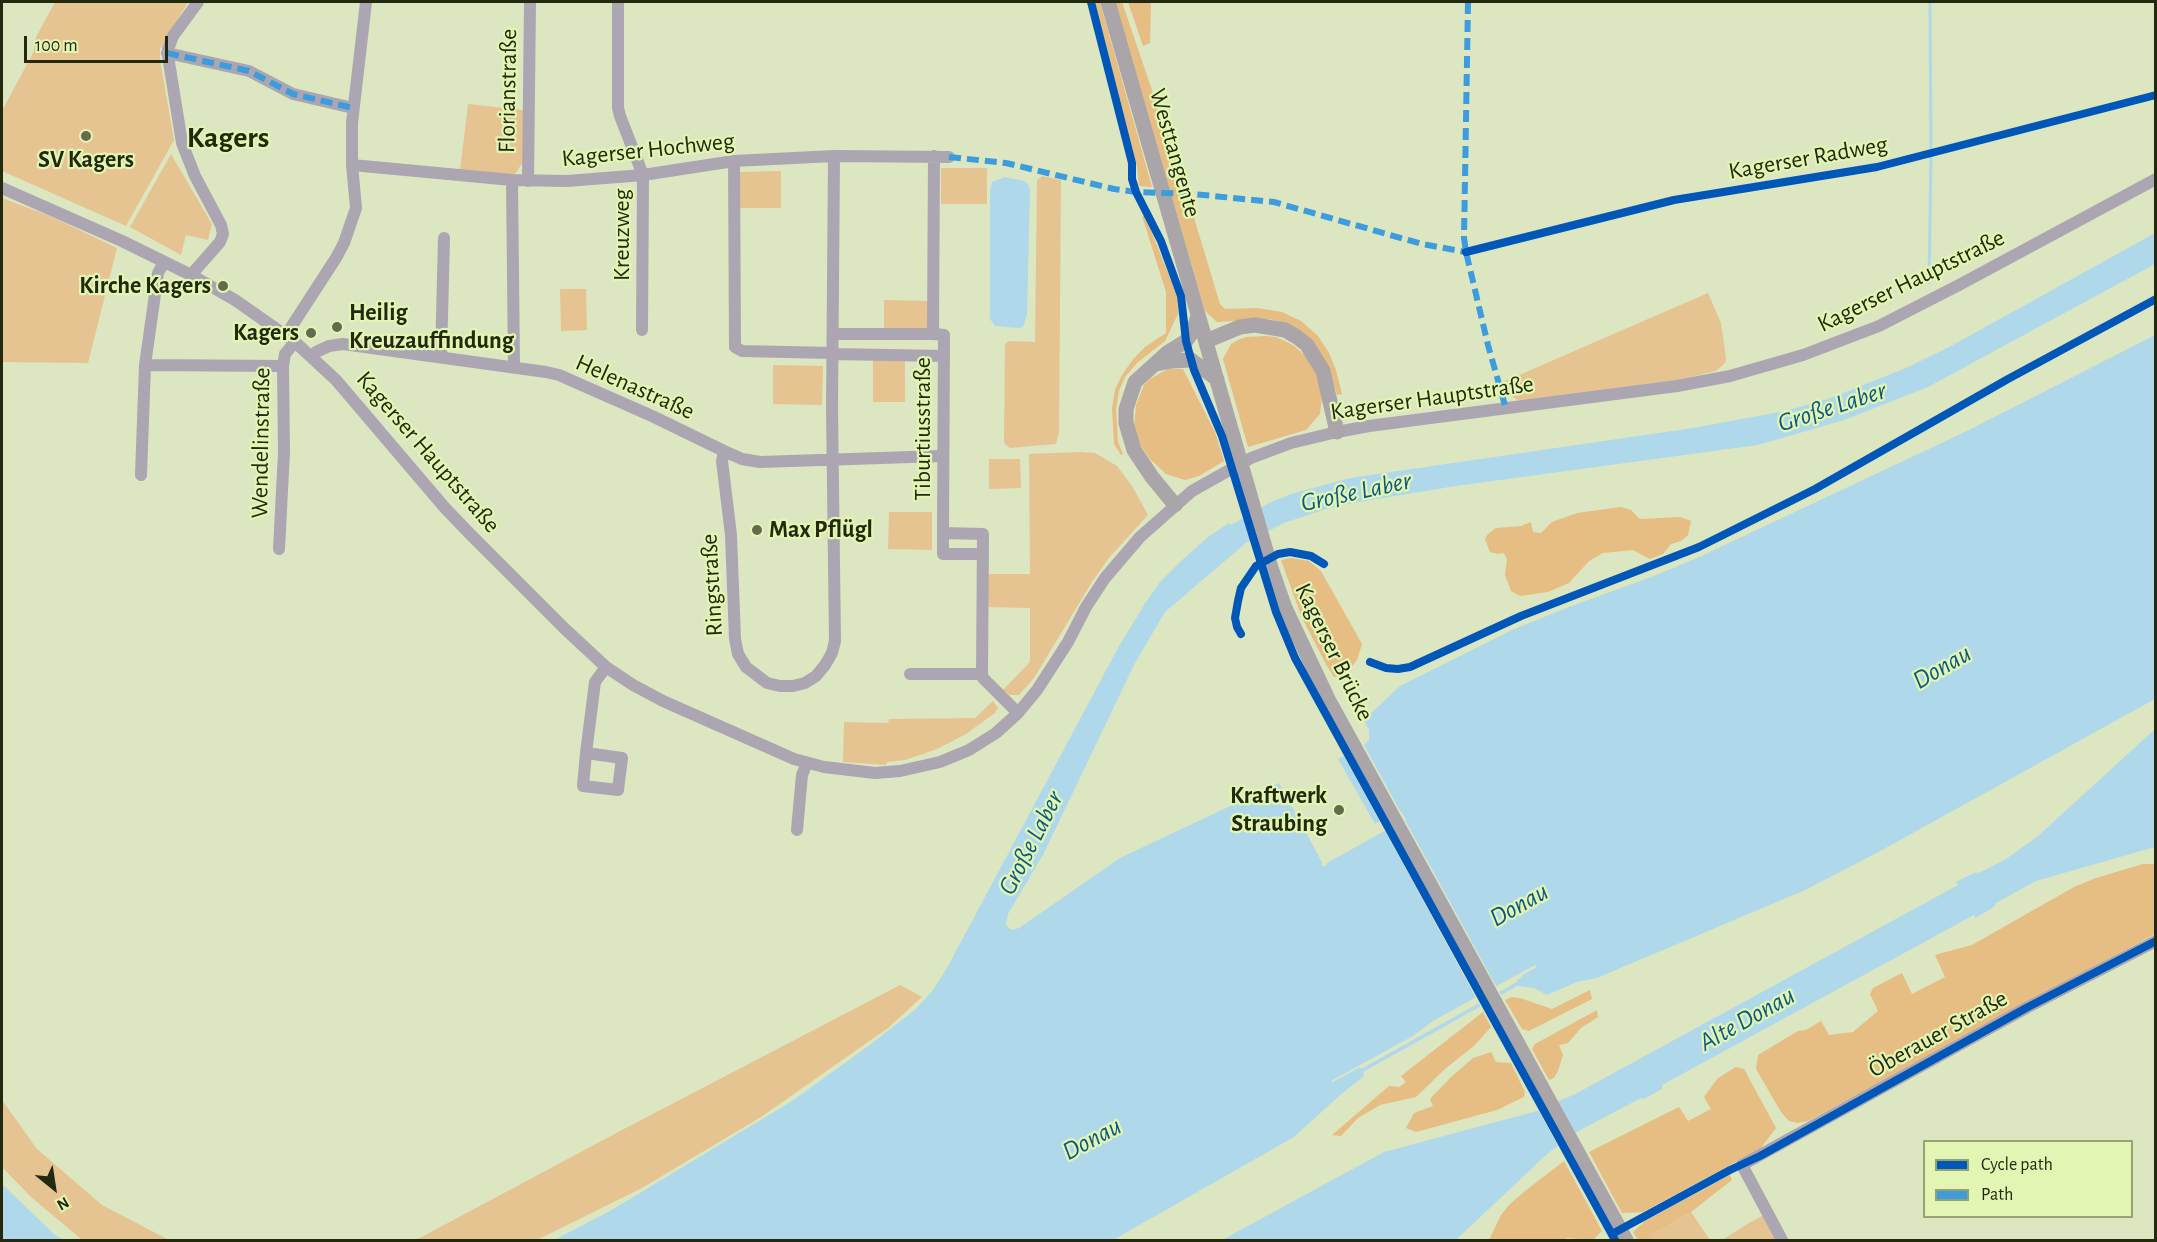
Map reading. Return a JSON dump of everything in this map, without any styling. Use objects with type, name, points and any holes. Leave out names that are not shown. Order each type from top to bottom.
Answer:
[{"type":"main road","name":"Westtangente","points":[[1108,2],[1217,379]]},
{"type":"main road","points":[[1175,505],[1134,450],[1126,423],[1130,394],[1135,382],[1167,353],[1186,341],[1193,331],[1198,316]]},
{"type":"main road","points":[[1206,341],[1240,327],[1255,325],[1285,330],[1297,337],[1307,345],[1323,371],[1337,432]]},
{"type":"main road","points":[[1156,364],[1191,360],[1217,379]]},
{"type":"main road","name":"Kagerser Brücke","points":[[1217,379],[1271,568],[1285,608],[1304,650],[1496,1006],[1626,1240]]},
{"type":"street","points":[[191,275],[220,242],[223,234],[221,225],[195,176],[182,143],[167,53],[173,36],[198,2]]},
{"type":"street","name":"Wendelinstraße","points":[[279,549],[284,452],[283,366],[290,339],[336,258],[354,219],[357,198],[352,165],[353,108],[366,2]]},
{"type":"street","name":"Florianstraße","points":[[528,181],[530,2]]},
{"type":"street","name":"Kreuzweg","points":[[618,2],[618,108],[644,175],[642,330]]},
{"type":"street","points":[[167,53],[249,71],[293,94],[353,108]]},
{"type":"street","name":"Kagerser Hochweg","points":[[352,165],[512,180],[586,181],[644,175],[734,161],[834,156],[949,156]]},
{"type":"street","name":"Ringstraße","points":[[724,451],[722,461],[731,535],[735,639],[738,654],[746,667],[767,683],[793,686],[805,683],[816,676],[829,659],[835,640],[832,353],[834,334],[834,156]]},
{"type":"street","name":"Tiburtiusstraße","points":[[934,156],[933,334],[944,335],[943,554],[983,554]]},
{"type":"street","points":[[734,161],[735,347],[742,351],[944,356]]},
{"type":"street","name":"Kagerser Hauptstraße","points":[[2,188],[90,226],[191,275],[235,300],[290,339],[336,380],[469,533],[606,667],[633,685],[663,701],[807,763],[832,769],[894,772],[940,762],[969,750],[996,733],[1018,713],[1050,671],[1105,578],[1140,537],[1175,505],[1209,480],[1251,458],[1292,443],[1369,426],[1677,386],[1794,358],[1879,326],[2156,179]]},
{"type":"street","points":[[512,180],[514,367]]},
{"type":"street","points":[[441,357],[444,238]]},
{"type":"street","points":[[141,475],[145,365],[158,273],[164,261]]},
{"type":"street","points":[[834,334],[933,334]]},
{"type":"street","name":"Helenastraße","points":[[311,357],[329,346],[343,344],[559,375],[742,459],[760,462],[942,456]]},
{"type":"street","points":[[145,365],[283,366]]},
{"type":"street","name":"Tiburtiusstraße","points":[[943,533],[983,534],[982,674]]},
{"type":"street","points":[[586,753],[595,682],[606,667]]},
{"type":"street","points":[[910,674],[982,674],[983,678],[1018,713]]},
{"type":"street","points":[[797,830],[802,775],[807,763]]},
{"type":"street","name":"Öberauer Straße","points":[[1782,1240],[1742,1166],[2028,1007],[2156,941]]},
{"type":"shaded area","points":[[55,2],[188,2],[160,49],[174,140],[126,226],[2,171],[2,111],[34,51],[36,37]]},
{"type":"shaded area","points":[[1095,2],[1100,2],[1152,187],[1139,186],[1137,167]]},
{"type":"shaded area","points":[[1115,2],[1122,2],[1182,178],[1220,304],[1225,309],[1257,308],[1282,312],[1301,321],[1318,336],[1329,353],[1342,394],[1337,395],[1331,376],[1288,324],[1269,319],[1217,322],[1205,311]]},
{"type":"shaded area","points":[[1128,2],[1151,2],[1150,43],[1143,46]]},
{"type":"shaded area","points":[[468,104],[523,110],[523,162],[515,174],[460,171]]},
{"type":"shaded area","points":[[171,154],[212,224],[208,240],[186,235],[181,255],[130,227]]},
{"type":"shaded area","points":[[941,168],[987,168],[987,204],[941,204]]},
{"type":"shaded area","points":[[781,171],[781,208],[739,208],[738,172]]},
{"type":"shaded area","points":[[1042,176],[1061,180],[1059,432],[1056,444],[1010,448],[1004,443],[1005,344],[1008,341],[1035,342],[1037,180]]},
{"type":"shaded area","points":[[2,198],[50,216],[117,248],[88,363],[2,362]]},
{"type":"shaded area","points":[[1145,215],[1177,296],[1178,314],[1165,341],[1138,362],[1125,377],[1119,391],[1116,410],[1118,442],[1123,454],[1121,455],[1114,444],[1112,408],[1115,390],[1134,358],[1145,347],[1166,333],[1166,292],[1142,216]]},
{"type":"shaded area","points":[[560,289],[586,289],[587,330],[561,331]]},
{"type":"shaded area","points":[[1708,293],[1721,323],[1726,358],[1725,363],[1716,371],[1678,380],[1519,401],[1507,393],[1503,382]]},
{"type":"shaded area","points":[[884,300],[929,301],[929,327],[924,330],[884,330]]},
{"type":"shaded area","points":[[1246,337],[1276,337],[1293,345],[1308,358],[1317,375],[1322,395],[1320,414],[1306,430],[1248,447],[1223,359],[1231,344],[1238,340]]},
{"type":"shaded area","points":[[873,358],[905,358],[905,402],[873,402]]},
{"type":"shaded area","points":[[773,365],[823,366],[822,405],[773,404]]},
{"type":"shaded area","points":[[1168,369],[1183,369],[1215,432],[1224,461],[1199,476],[1185,480],[1166,474],[1150,459],[1139,443],[1134,427],[1136,405],[1144,385]]},
{"type":"shaded area","points":[[1095,453],[1117,466],[1132,486],[1148,515],[1108,559],[1034,678],[1019,695],[1010,695],[1003,690],[1030,662],[1030,608],[987,607],[987,574],[1030,574],[1029,454]]},
{"type":"shaded area","points":[[989,459],[1020,459],[1021,488],[989,489]]},
{"type":"shaded area","points":[[1621,507],[1631,510],[1640,519],[1680,517],[1691,521],[1688,535],[1681,541],[1671,544],[1663,554],[1650,559],[1633,550],[1603,553],[1589,561],[1569,583],[1548,592],[1520,596],[1511,591],[1505,575],[1507,559],[1504,553],[1490,552],[1485,539],[1496,528],[1521,526],[1531,522],[1533,532],[1541,533],[1552,522],[1577,513]]},
{"type":"shaded area","points":[[889,512],[932,512],[932,550],[888,549]]},
{"type":"shaded area","points":[[1291,558],[1309,561],[1321,571],[1362,644],[1357,660],[1344,676],[1334,677],[1302,618],[1281,560]]},
{"type":"shaded area","points":[[993,701],[998,708],[995,713],[966,734],[937,749],[905,760],[887,762],[886,765],[843,762],[844,722],[888,723],[889,719],[975,718]]},
{"type":"shaded area","points":[[2143,864],[2155,864],[2155,934],[1808,1121],[1798,1123],[1789,1121],[1781,1112],[1756,1069],[1758,1055],[1798,1031],[1806,1030],[1821,1021],[1829,1035],[1853,1032],[1878,1011],[1870,994],[1873,988],[1902,973],[1912,994],[1945,977],[1935,955],[1972,945],[2074,887]]},
{"type":"shaded area","points":[[900,985],[922,997],[888,1028],[761,1117],[642,1188],[537,1240],[416,1240],[622,1130]]},
{"type":"shaded area","points":[[1590,990],[1592,999],[1529,1031],[1522,1029],[1505,1000],[1512,997],[1520,998],[1552,1009]]},
{"type":"shaded area","points":[[1597,1010],[1598,1017],[1581,1028],[1568,1043],[1559,1045],[1563,1055],[1558,1071],[1554,1078],[1549,1080],[1532,1049],[1535,1044]]},
{"type":"shaded area","points":[[1483,1012],[1491,1027],[1474,1046],[1446,1068],[1416,1097],[1380,1105],[1358,1118],[1341,1136],[1332,1135],[1389,1086],[1399,1087],[1406,1082],[1401,1076]]},
{"type":"shaded area","points":[[1491,1052],[1496,1062],[1511,1063],[1525,1092],[1524,1097],[1497,1110],[1416,1132],[1406,1128],[1414,1113],[1433,1106],[1430,1099],[1451,1077],[1473,1058]]},
{"type":"shaded area","points":[[1736,1067],[1744,1069],[1776,1128],[1760,1149],[1643,1212],[1622,1213],[1589,1152],[1679,1107],[1688,1121],[1711,1109],[1704,1097],[1718,1078]]},
{"type":"shaded area","points":[[2,1100],[37,1149],[102,1205],[169,1240],[82,1240],[30,1196],[2,1167]]},
{"type":"shaded area","points":[[1564,1161],[1602,1231],[1593,1240],[1567,1238],[1563,1240],[1489,1240],[1501,1215],[1509,1205]]},
{"type":"shaded area","points":[[1730,1175],[1732,1180],[1691,1212],[1651,1235],[1651,1240],[1638,1240],[1633,1232],[1645,1221]]},
{"type":"shaded area","points":[[1691,1212],[1710,1240],[1651,1240],[1651,1235]]},
{"type":"shaded area","points":[[1764,1215],[1778,1240],[1722,1240],[1749,1223]]},
{"type":"water","points":[[1005,177],[1024,181],[1030,190],[1027,315],[1023,327],[1018,328],[995,326],[990,319],[990,191],[992,182]]},
{"type":"water","points":[[2155,233],[2155,264],[1928,387],[1844,420],[1758,445],[1456,486],[1358,502],[1326,509],[1284,523],[1247,542],[1165,612],[1135,663],[1043,855],[1008,914],[1006,925],[1011,930],[1019,928],[1120,858],[1279,783],[1325,867],[1327,863],[1406,819],[1398,811],[1375,824],[1338,759],[1369,740],[1369,730],[1364,720],[1400,686],[1512,630],[1699,557],[1967,431],[2155,335],[2155,699],[1873,855],[1805,890],[1597,978],[1577,982],[1547,995],[1534,988],[1517,986],[1363,1072],[1364,1076],[1294,1137],[1113,1240],[554,1240],[610,1211],[792,1101],[916,1009],[933,990],[947,968],[1119,646],[1144,605],[1160,582],[1180,562],[1208,537],[1229,523],[1231,525],[1269,503],[1291,494],[1350,478],[1693,428],[1785,411],[1828,399],[1906,368],[1951,346]],"holes":[[[1535,965],[1537,967],[1524,974],[1515,983],[1361,1069],[1360,1067],[1331,1081],[1413,1036],[1433,1021],[1469,1001]]]},
{"type":"water","name":"Alte Donau","points":[[2155,729],[2155,847],[2036,881],[1996,903],[1994,907],[1975,918],[1974,915],[1662,1085],[1662,1089],[1644,1099],[1641,1098],[1573,1134],[1546,1155],[1456,1240],[1222,1240],[1384,1152],[1537,1111],[1577,1093],[1958,885],[1956,882],[2006,859],[2038,836]]},
{"type":"water","points":[[2,1184],[54,1234],[64,1240],[2,1240]]},
{"type":"pier","points":[[1364,745],[1502,997],[1482,1009],[1384,829],[1402,817],[1399,815],[1381,824],[1344,756]]},
{"type":"pier","points":[[1557,1100],[1577,1136],[1559,1148],[1537,1108]]},
{"type":"waterway","points":[[1930,2],[1931,150]]},
{"type":"waterway","points":[[1929,283],[1931,157]]},
{"type":"marked path","points":[[1468,2],[1464,238],[1488,345],[1506,409]]},
{"type":"marked path","points":[[167,53],[249,71],[293,94],[353,108]]},
{"type":"marked path","points":[[949,157],[1006,163],[1114,189],[1274,202],[1422,244],[1466,252]]},
{"type":"cycle path","points":[[1091,2],[1132,163],[1132,179],[1136,192],[1161,241],[1181,296],[1186,341],[1194,370],[1222,436],[1276,612],[1295,658],[1615,1240]]},
{"type":"cycle path","name":"Kagerser Radweg","points":[[1466,252],[1674,200],[1877,167],[2156,95]]},
{"type":"cycle path","points":[[1370,662],[1386,668],[1410,667],[1521,616],[1699,547],[1815,489],[2008,379],[2156,299]]},
{"type":"cycle path","points":[[1241,634],[1235,618],[1238,601],[1241,588],[1256,566],[1278,554],[1290,552],[1311,556],[1324,564]]},
{"type":"cycle path","points":[[1612,1234],[1760,1156],[2028,1007],[2156,941]]},
{"type":"place","name":"SV Kagers","points":[[86,136]]},
{"type":"place","name":"Kirche Kagers","points":[[223,286]]},
{"type":"place","name":"Heilig Kreuzauffindung","points":[[337,327]]},
{"type":"place","name":"Kagers","points":[[311,333]]},
{"type":"place","name":"Max Pflügl","points":[[757,530]]},
{"type":"place","name":"Kraftwerk Straubing","points":[[1339,810]]},
{"type":"district","name":"Kagers","points":[[228,138]]},
{"type":"water label","name":"Große Laber","points":[[1832,407]]},
{"type":"water label","name":"Große Laber","points":[[1356,492]]},
{"type":"water label","name":"Donau","points":[[1942,667]]},
{"type":"water label","name":"Große Laber","points":[[1031,843]]},
{"type":"water label","name":"Donau","points":[[1519,905]]},
{"type":"water label","name":"Donau","points":[[1092,1139]]}]
